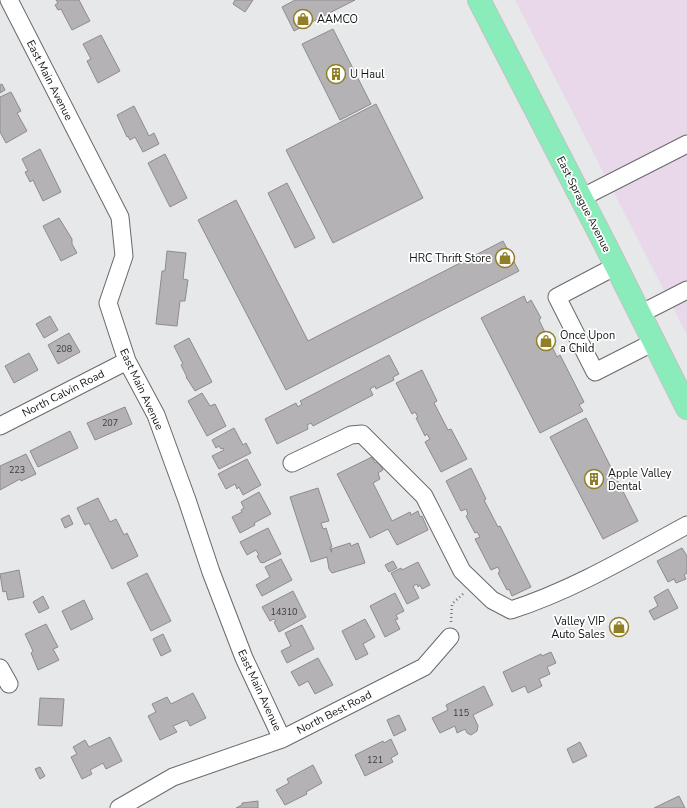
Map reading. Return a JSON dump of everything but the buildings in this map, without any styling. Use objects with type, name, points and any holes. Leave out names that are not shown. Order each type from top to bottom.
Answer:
[{"type":"main road","name":"East Sprague Avenue","points":[[479,0],[616,266],[687,408]]},
{"type":"street","name":"East Main Avenue","points":[[9,0],[120,217],[124,256],[108,303],[127,360],[156,415],[211,572],[244,658],[282,739]]},
{"type":"street","points":[[581,198],[687,144]]},
{"type":"street","points":[[616,266],[557,297],[595,372],[654,342]]},
{"type":"street","points":[[640,314],[687,290]]},
{"type":"street","name":"North Calvin Road","points":[[0,426],[127,360]]},
{"type":"street","points":[[292,463],[351,435],[362,434],[424,496],[462,571],[492,600],[511,610],[535,602],[601,571],[687,526]]},
{"type":"street","name":"North Best Road","points":[[118,808],[173,777],[282,739],[424,667],[450,637]]},
{"type":"street","points":[[0,668],[9,684]]},
{"type":"path","points":[[450,637],[452,604],[474,583]]},
{"type":"shaded area","points":[[515,0],[687,0],[687,335]]},
{"type":"place","name":"AAMCO","points":[[303,19]]},
{"type":"place","name":"U Haul","points":[[336,74]]},
{"type":"place","name":"HRC Thrift Store","points":[[505,258]]},
{"type":"place","name":"Once Upon a Child","points":[[546,341]]},
{"type":"place","name":"Apple Valley Dental","points":[[594,479]]},
{"type":"place","name":"Valley VIP Auto Sales","points":[[619,627]]}]
